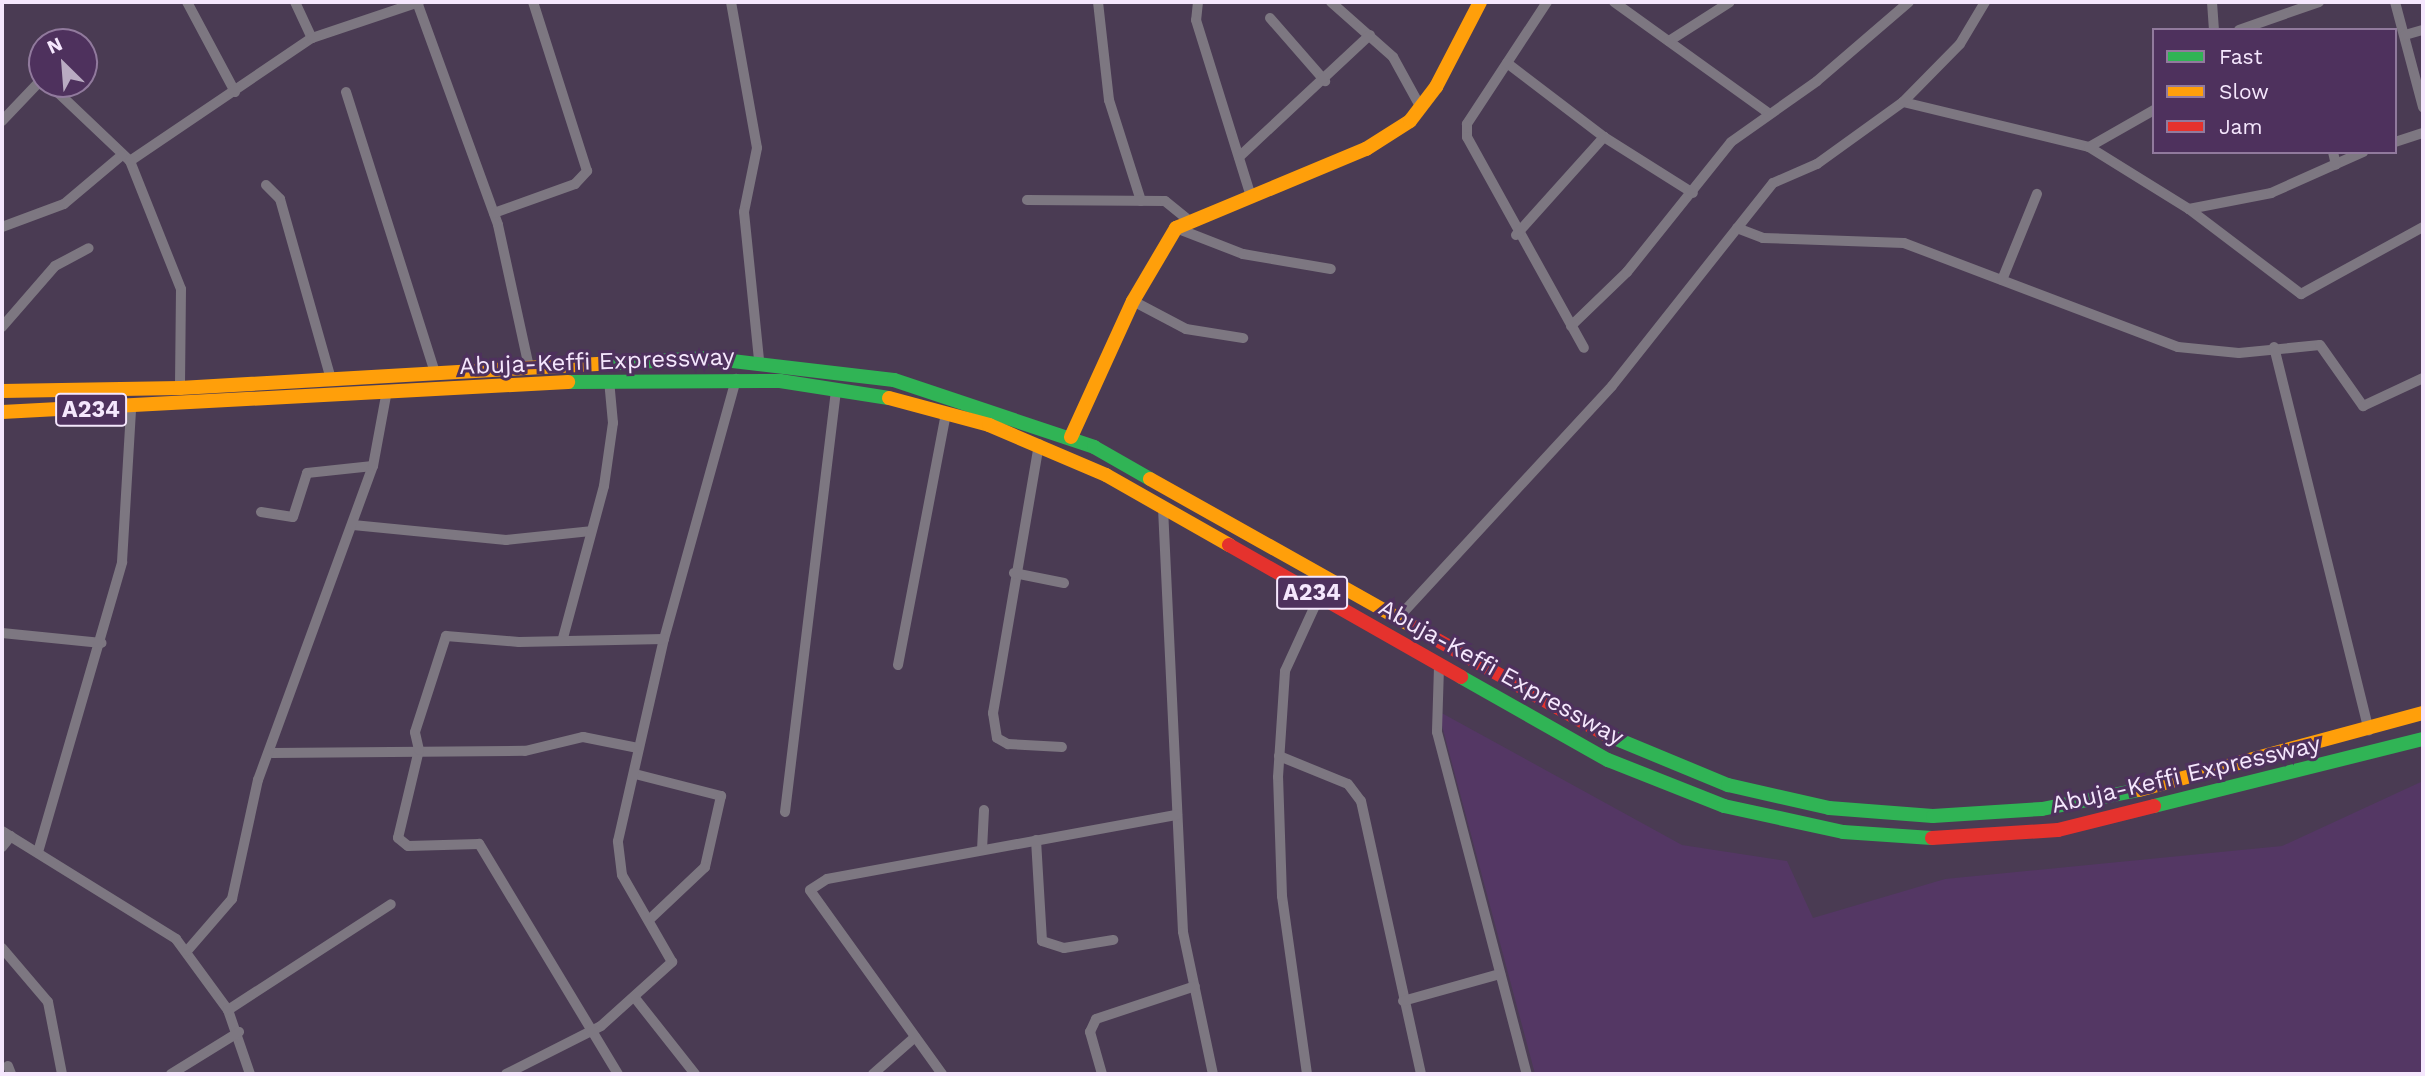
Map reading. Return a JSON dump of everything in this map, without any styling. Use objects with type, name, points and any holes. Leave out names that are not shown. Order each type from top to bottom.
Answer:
[{"type":"main road","points":[[1071,437],[1133,301],[1181,223],[1250,193],[1366,149],[1421,108],[1480,2]]},
{"type":"main road","name":"Abuja-Keffi Expressway","points":[[2,391],[180,388],[530,367],[759,359],[894,380],[1071,437],[1167,485],[1397,619],[1660,762],[1829,808],[1933,816],[2042,809],[2255,760],[2423,713]]},
{"type":"main road","name":"Abuja-Keffi Expressway","points":[[2,412],[131,409],[386,396],[609,380],[736,379],[836,388],[946,412],[1039,444],[1163,508],[1567,740],[1647,778],[1724,806],[1843,832],[1930,838],[2027,834],[2260,782],[2423,739]]},
{"type":"main road","points":[[2255,760],[2260,782]]},
{"type":"street","points":[[187,2],[235,92]]},
{"type":"street","points":[[295,2],[312,38]]},
{"type":"street","points":[[2,227],[64,204],[125,159],[235,92],[312,38],[418,2],[494,213],[530,367]]},
{"type":"street","points":[[494,213],[575,184],[587,171],[533,2]]},
{"type":"street","points":[[731,2],[757,148],[744,212],[759,359]]},
{"type":"street","points":[[1098,2],[1109,100],[1141,201]]},
{"type":"street","points":[[1198,2],[1196,20],[1250,193]]},
{"type":"street","points":[[1331,2],[1393,57],[1421,108]]},
{"type":"street","points":[[1547,2],[1467,124],[1466,137],[1516,235],[1584,348]]},
{"type":"street","points":[[1614,2],[1767,111]]},
{"type":"street","points":[[1669,41],[1730,2]]},
{"type":"street","points":[[1571,326],[1693,193],[1731,142],[1767,111],[1817,81],[1909,2]]},
{"type":"street","points":[[1397,619],[1612,386],[1773,183],[1817,164],[1903,102],[1960,44],[1985,2]]},
{"type":"street","points":[[2212,2],[2214,28]]},
{"type":"street","points":[[2245,28],[2319,2]]},
{"type":"street","points":[[2395,2],[2423,107]]},
{"type":"street","points":[[1270,18],[1325,81]]},
{"type":"street","points":[[2405,35],[2423,30]]},
{"type":"street","points":[[1239,157],[1325,81],[1370,36]]},
{"type":"street","points":[[1507,63],[1604,138],[1693,193]]},
{"type":"street","points":[[346,92],[435,372]]},
{"type":"street","points":[[2,121],[28,94]]},
{"type":"street","points":[[63,98],[125,159],[181,289],[180,388]]},
{"type":"street","points":[[1903,102],[2089,147],[2189,209],[2301,294],[2423,227]]},
{"type":"street","points":[[2089,147],[2152,111]]},
{"type":"street","points":[[2397,141],[2423,132]]},
{"type":"street","points":[[1516,235],[1604,138]]},
{"type":"street","points":[[2333,154],[2336,165]]},
{"type":"street","points":[[2189,209],[2271,193],[2359,154]]},
{"type":"street","points":[[266,185],[280,199],[331,379]]},
{"type":"street","points":[[2002,280],[2037,194]]},
{"type":"street","points":[[1027,200],[1166,201],[1181,223],[1243,254],[1331,269]]},
{"type":"street","points":[[1737,229],[1763,238],[1904,243],[2178,347],[2239,353],[2311,343],[2326,349],[2351,396],[2363,406],[2423,378]]},
{"type":"street","points":[[2,327],[55,266],[89,248]]},
{"type":"street","points":[[1133,301],[1186,329],[1243,338]]},
{"type":"street","points":[[2274,347],[2369,730]]},
{"type":"street","points":[[506,1074],[593,1031],[635,998],[672,962],[617,860],[638,748],[664,639],[736,379]]},
{"type":"street","points":[[563,638],[591,531],[613,423],[609,380]]},
{"type":"street","points":[[785,812],[836,388]]},
{"type":"street","points":[[187,951],[232,899],[258,780],[272,753],[373,466],[386,396]]},
{"type":"street","points":[[38,852],[102,643],[122,562],[131,409]]},
{"type":"street","points":[[898,664],[946,412]]},
{"type":"street","points":[[1039,444],[1014,573],[994,729],[1008,744],[1062,747]]},
{"type":"street","points":[[261,512],[293,517],[307,472],[373,466]]},
{"type":"street","points":[[1163,508],[1183,932],[1213,1074]]},
{"type":"street","points":[[353,525],[506,540],[591,531]]},
{"type":"street","points":[[1014,573],[1064,583]]},
{"type":"street","points":[[1307,1074],[1282,895],[1279,756],[1285,671],[1319,597]]},
{"type":"street","points":[[2,633],[102,643]]},
{"type":"street","points":[[618,1074],[479,844],[399,842],[419,750],[415,732],[446,636],[664,639]]},
{"type":"street","points":[[1439,667],[1437,732],[1527,1074]]},
{"type":"street","points":[[272,753],[323,757],[419,750],[526,751],[583,737],[638,748]]},
{"type":"street","points":[[1279,756],[1348,784],[1361,801],[1421,1074]]},
{"type":"street","points":[[635,774],[721,796],[705,867],[649,920]]},
{"type":"street","points":[[982,849],[984,810]]},
{"type":"street","points":[[942,1074],[810,890],[827,879],[1177,815]]},
{"type":"street","points":[[2,847],[6,833],[187,951],[228,1010],[239,1032],[250,1074]]},
{"type":"street","points":[[1036,840],[1042,941],[1064,948],[1113,940]]},
{"type":"street","points":[[228,1010],[391,904]]},
{"type":"street","points":[[2,948],[48,1002],[62,1074]]},
{"type":"street","points":[[1403,1001],[1500,974]]},
{"type":"street","points":[[1102,1074],[1090,1032],[1096,1019],[1195,986]]},
{"type":"street","points":[[635,998],[695,1074]]},
{"type":"street","points":[[171,1074],[239,1032]]},
{"type":"street","points":[[873,1074],[915,1037]]},
{"type":"shaded area","points":[[1438,711],[1682,845],[1787,861],[1813,918],[1945,879],[2282,846],[2423,781],[2423,1074],[1535,1074]]},
{"type":"traffic: fast","points":[[601,364],[707,358],[894,380],[1094,447],[1150,479]]},
{"type":"traffic: fast","points":[[568,382],[780,381],[889,398]]},
{"type":"traffic: fast","points":[[1461,677],[1608,760],[1724,806],[1843,832],[1932,838]]},
{"type":"traffic: fast","points":[[1607,735],[1728,785],[1829,808],[1933,816],[2042,809],[2139,790]]},
{"type":"traffic: fast","points":[[2154,806],[2423,739]]},
{"type":"traffic: slow","points":[[1071,437],[1133,301],[1176,228],[1366,149],[1410,121],[1436,87],[1480,2]]},
{"type":"traffic: slow","points":[[2,391],[180,388],[601,364]]},
{"type":"traffic: slow","points":[[2,412],[568,382]]},
{"type":"traffic: slow","points":[[889,398],[989,425],[1106,475],[1229,545]]},
{"type":"traffic: slow","points":[[1150,479],[1416,628]]},
{"type":"traffic: slow","points":[[2139,790],[2423,713]]},
{"type":"traffic: jam","points":[[1229,545],[1461,677]]},
{"type":"traffic: jam","points":[[1416,628],[1607,735]]},
{"type":"traffic: jam","points":[[1932,838],[2058,830],[2154,806]]}]
